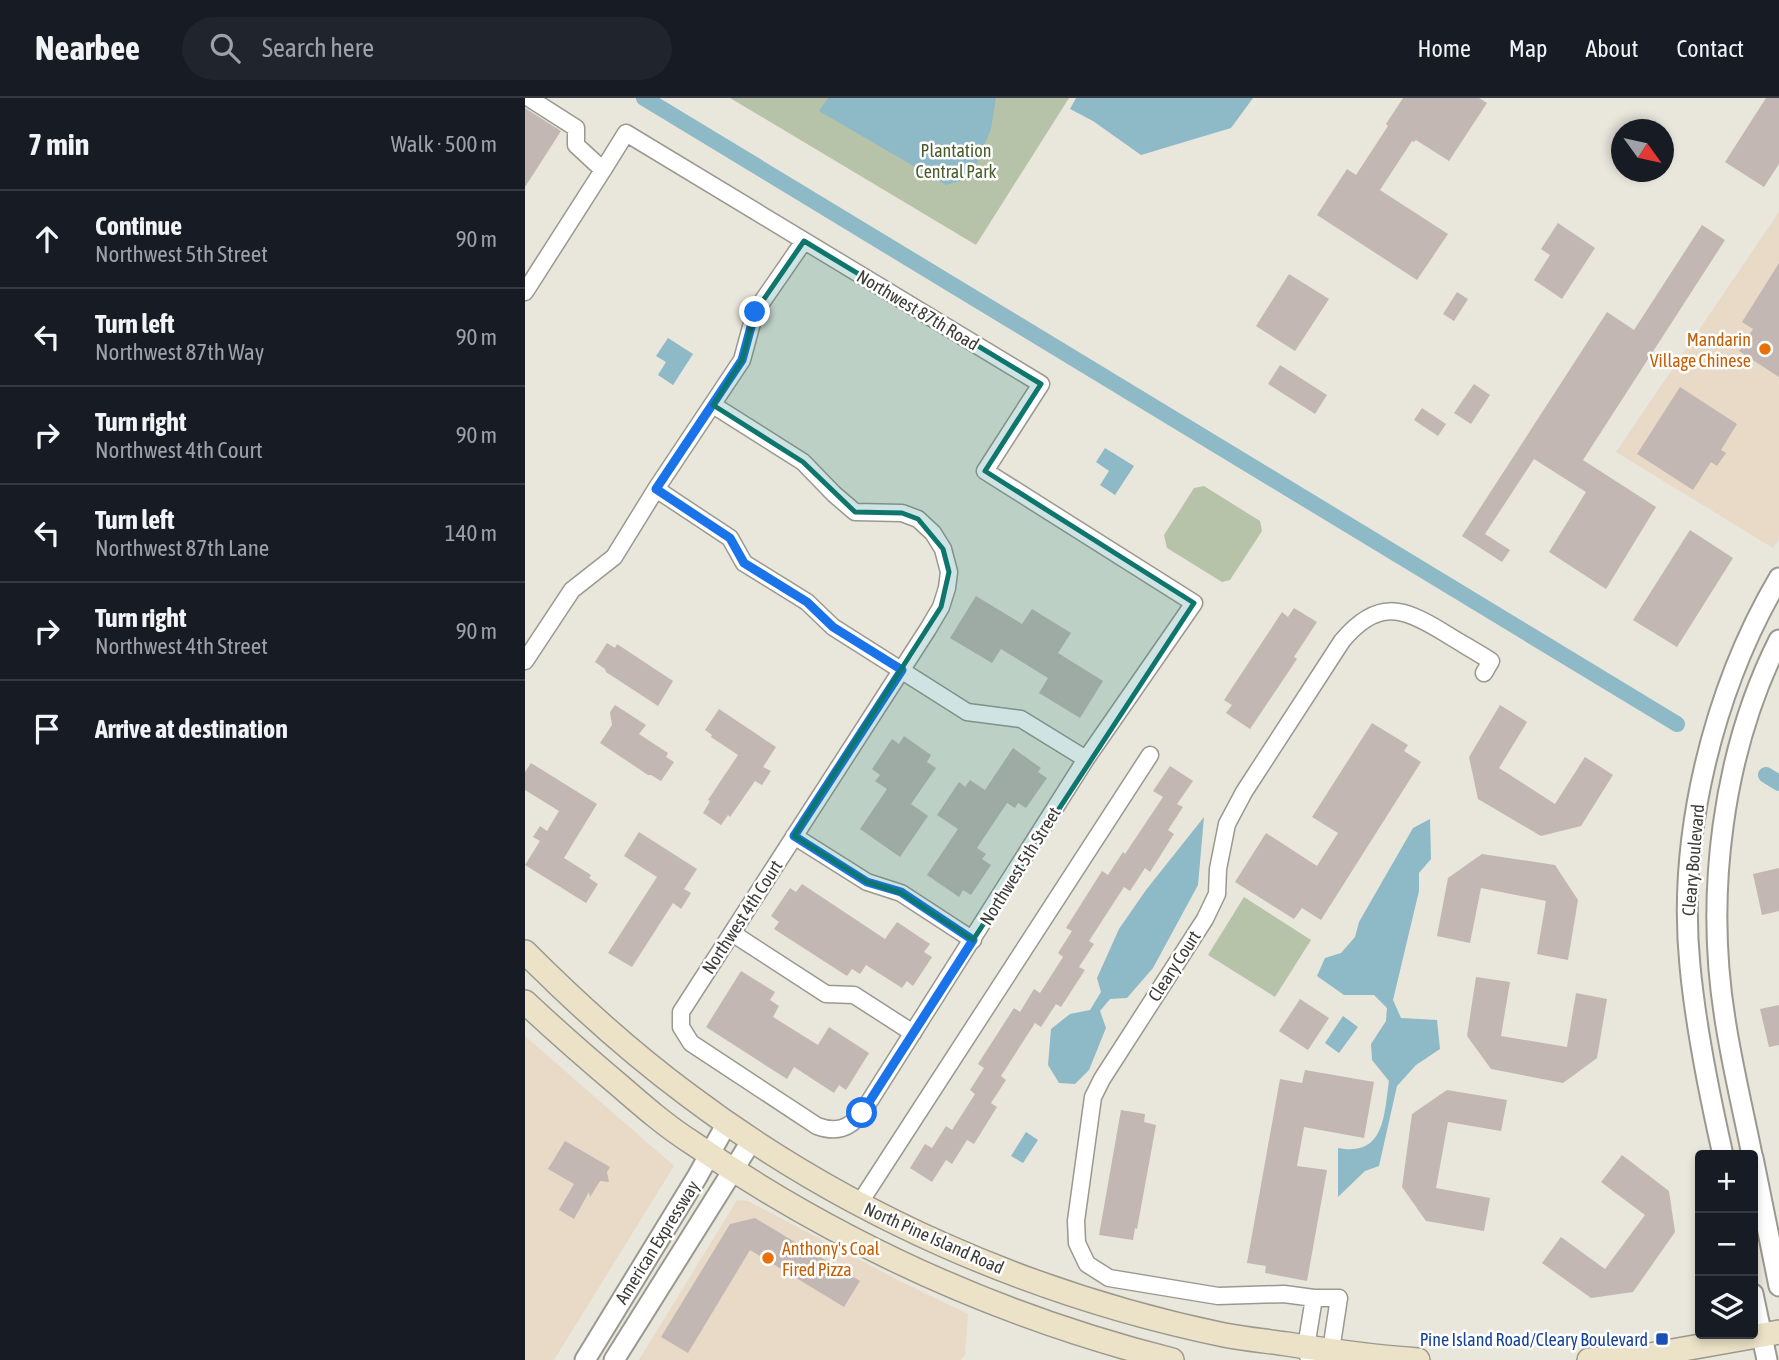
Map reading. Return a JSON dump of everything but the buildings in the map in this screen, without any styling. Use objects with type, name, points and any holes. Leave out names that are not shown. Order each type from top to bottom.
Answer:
[{"type":"main road","name":"North Pine Island Road","points":[[525,952],[600,1024],[686,1094],[752,1140],[825,1185],[925,1237],[1050,1288],[1137,1314],[1307,1353],[1419,1360]]},
{"type":"main road","name":"North Pine Island Road","points":[[525,1002],[641,1104],[733,1170],[800,1211],[899,1264],[1013,1312],[1172,1360]]},
{"type":"main road","points":[[1589,1360],[1644,1356],[1770,1334]]},
{"type":"street","points":[[525,292],[603,170],[576,145],[576,128],[529,98]]},
{"type":"street","name":"Northwest 87th Road","points":[[603,170],[626,133],[1041,384],[985,471],[1194,603]]},
{"type":"street","points":[[525,661],[572,590],[614,557],[742,360],[755,312],[804,241]]},
{"type":"street","points":[[525,259],[540,269]]},
{"type":"street","name":"Northwest 4th Court","points":[[713,405],[803,462],[855,512],[902,513],[918,519],[933,533],[943,549],[949,572],[947,588],[928,629],[681,1012],[681,1027],[691,1043],[817,1126],[827,1130],[846,1128]]},
{"type":"street","points":[[656,489],[730,538],[744,563],[807,602],[833,627],[967,712],[1021,719],[1086,759]]},
{"type":"street","name":"Cleary Boulevard","points":[[1722,1150],[1700,1045],[1690,964],[1688,910],[1691,853],[1709,747],[1726,693],[1746,643],[1779,578]]},
{"type":"street","name":"Northwest 5th Street","points":[[846,1128],[862,1113],[1086,759],[1194,603]]},
{"type":"street","name":"Cleary Court","points":[[1329,1355],[1339,1298],[1284,1294],[1218,1296],[1109,1278],[1087,1264],[1077,1243],[1076,1221],[1093,1097],[1205,919],[1217,894],[1218,869],[1227,824],[1244,792],[1352,629],[1382,612],[1405,612],[1424,620],[1491,661],[1484,673]]},
{"type":"street","name":"Cleary Boulevard","points":[[1751,1150],[1724,1019],[1717,927],[1719,858],[1738,750],[1755,698],[1779,640]]},
{"type":"street","points":[[859,1205],[1150,755]]},
{"type":"street","points":[[794,836],[867,882],[901,892],[973,940]]},
{"type":"street","points":[[732,933],[826,994],[854,995],[913,1033]]},
{"type":"street","name":"American Expressway","points":[[585,1360],[727,1123]]},
{"type":"street","name":"American Expressway","points":[[614,1360],[752,1140]]},
{"type":"street","name":"Cleary Boulevard","points":[[1758,1186],[1779,1286]]},
{"type":"street","points":[[626,1293],[622,1320],[628,1339]]},
{"type":"street","points":[[1307,1353],[1314,1298]]},
{"type":"street","points":[[1758,1306],[1770,1334],[1767,1360]]},
{"type":"highlighted area","points":[[804,241],[1041,384],[985,471],[1194,603],[973,940],[901,893],[867,882],[794,836],[941,607],[949,572],[943,549],[918,519],[902,513],[855,512],[803,462],[713,405],[742,360],[755,312]]},
{"type":"shaded area","points":[[1779,212],[1779,539],[1773,548],[1616,452]]},
{"type":"shaded area","points":[[525,1036],[674,1166],[554,1360],[525,1360]]},
{"type":"shaded area","points":[[737,1200],[748,1201],[968,1314],[965,1355],[961,1360],[639,1360]]},
{"type":"green space","name":"Plantation Central Park","points":[[730,98],[1069,98],[976,245]]},
{"type":"green space","points":[[1204,486],[1260,521],[1262,531],[1230,580],[1222,582],[1167,548],[1164,535],[1194,488]]},
{"type":"green space","points":[[1244,897],[1311,940],[1275,997],[1208,955]]},
{"type":"water","points":[[828,98],[996,98],[991,129],[971,178],[946,185],[819,111]]},
{"type":"water","points":[[1076,98],[1253,98],[1231,128],[1141,155],[1093,121],[1070,109]]},
{"type":"water","points":[[668,338],[693,354],[673,385],[658,375],[666,362],[656,356]]},
{"type":"water","points":[[1105,448],[1134,466],[1115,495],[1100,485],[1109,471],[1096,462]]},
{"type":"water","points":[[1204,817],[1198,885],[1153,968],[1127,998],[1110,999],[1100,1011],[1106,1028],[1089,1070],[1075,1084],[1059,1083],[1048,1065],[1051,1029],[1070,1014],[1090,1010],[1101,992],[1097,978],[1119,929]]},
{"type":"water","points":[[1430,819],[1431,859],[1419,873],[1419,891],[1393,1000],[1401,1018],[1437,1020],[1440,1049],[1416,1065],[1397,1086],[1379,1166],[1365,1171],[1338,1197],[1338,1148],[1353,1149],[1365,1146],[1373,1140],[1383,1120],[1389,1081],[1372,1060],[1371,1044],[1386,1021],[1387,1008],[1374,995],[1344,995],[1317,976],[1325,958],[1341,953],[1355,937],[1359,922],[1413,828]]},
{"type":"water","points":[[1343,1016],[1358,1027],[1339,1053],[1325,1043]]},
{"type":"water","points":[[1026,1132],[1038,1140],[1023,1163],[1011,1156]]},
{"type":"waterway","points":[[644,98],[1677,724]]},
{"type":"waterway","points":[[1766,775],[1779,783]]},
{"type":"place","name":"Mandarin Village Chinese","points":[[1765,349]]},
{"type":"place","name":"Anthony's Coal Fired Pizza","points":[[768,1258]]},
{"type":"place","name":"Pine Island Road/Cleary Boulevard","points":[[1662,1339]]},
{"type":"route","points":[[755,312],[742,360],[656,489],[730,538],[744,563],[807,602],[833,627],[902,670],[794,836],[867,882],[901,892],[973,940],[862,1113]]}]
